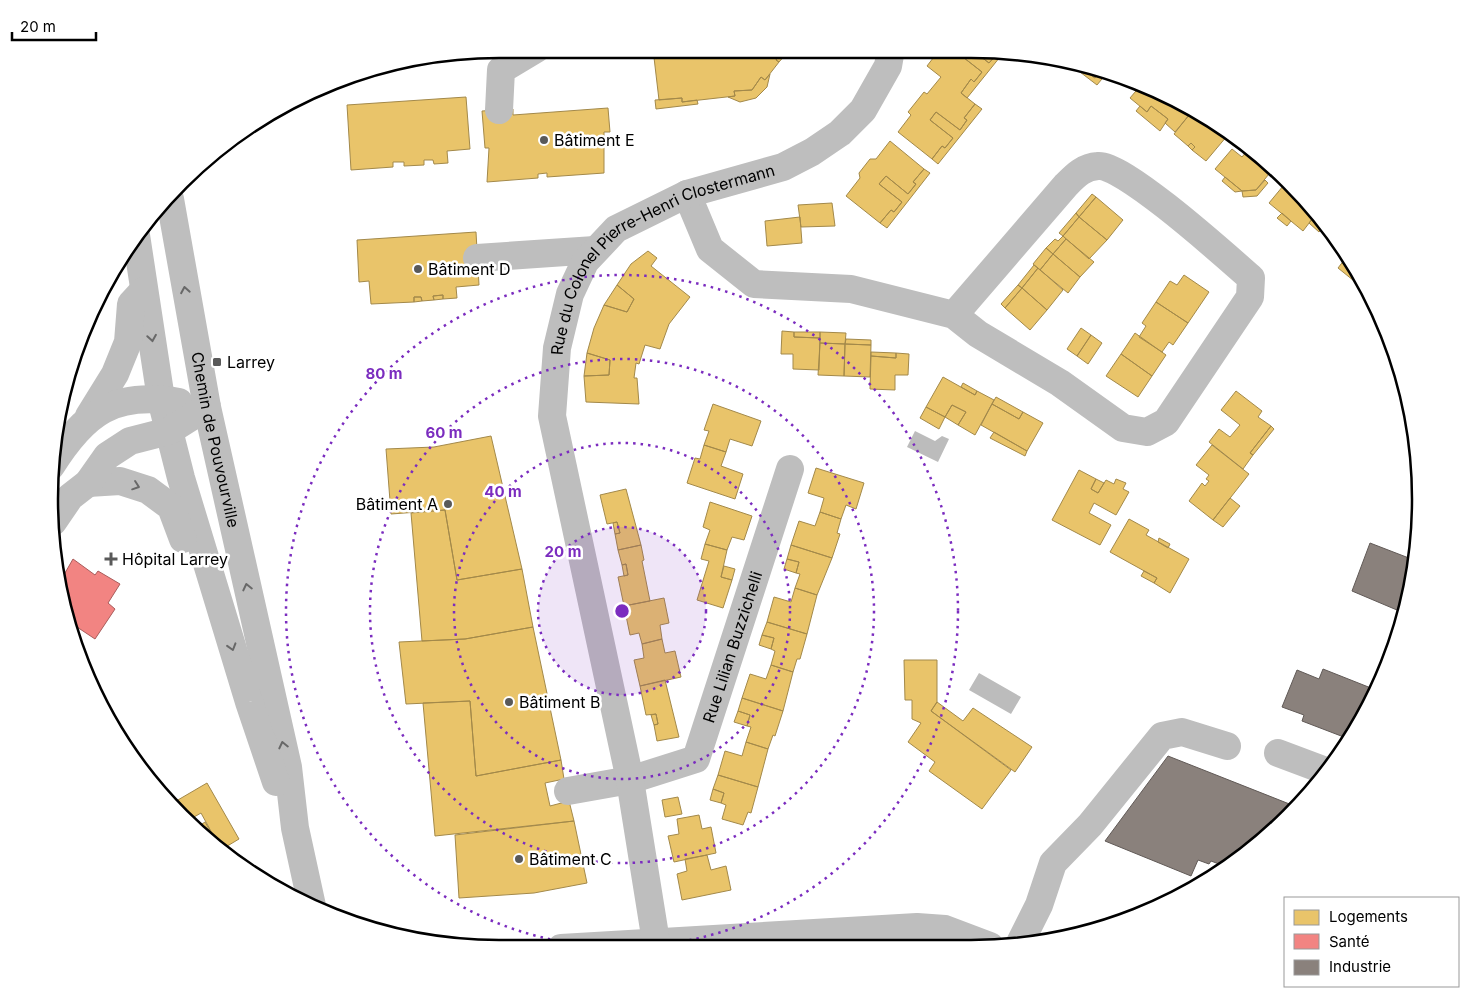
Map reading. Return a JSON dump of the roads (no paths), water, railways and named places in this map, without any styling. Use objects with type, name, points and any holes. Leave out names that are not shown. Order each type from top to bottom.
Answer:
[{"type":"street","points":[[498,110],[501,70],[521,58]]},
{"type":"street","name":"Rue du Colonel Pierre-Henri Clostermann","points":[[655,940],[630,780],[552,416],[557,348],[570,294],[585,262],[616,229],[687,194],[783,167],[812,152],[840,133],[863,110],[885,72],[889,58]]},
{"type":"street","points":[[687,194],[710,249],[754,284],[851,289],[954,315],[978,334],[1060,383],[1123,428],[1147,432],[1166,422],[1250,296],[1251,278],[1210,241],[1132,181],[1116,171],[1099,165],[1080,171],[1066,185],[954,315]]},
{"type":"street","name":"Chemin de Pouvourville","points":[[171,204],[207,407],[288,767],[295,828],[310,897]]},
{"type":"street","name":"Chemin de Pouvourville","points":[[138,246],[161,399],[169,431],[207,567],[274,778],[295,828]]},
{"type":"street","points":[[478,258],[595,250]]},
{"type":"street","points":[[60,454],[88,418],[115,374],[128,342],[131,304],[144,290]]},
{"type":"street","points":[[88,418],[114,403],[142,398],[161,399],[207,407]]},
{"type":"street","points":[[58,515],[70,497],[88,483],[106,456],[130,441],[169,431],[207,407]]},
{"type":"street","name":"Rue Lilian Buzzichelli","points":[[630,780],[696,759],[790,469]]},
{"type":"street","points":[[88,483],[120,481],[148,490],[171,507],[190,558],[207,567]]},
{"type":"street","points":[[1023,936],[1039,905],[1053,863],[1090,825],[1162,736],[1182,732],[1227,746]]},
{"type":"street","points":[[1278,753],[1319,768]]},
{"type":"street","points":[[568,791],[630,780]]},
{"type":"street","points":[[728,940],[917,927],[945,929],[974,940]]},
{"type":"place","name":"Bâtiment E","points":[[544,140]]},
{"type":"place","name":"Bâtiment D","points":[[418,269]]},
{"type":"place","name":"Larrey","points":[[217,362]]},
{"type":"place","name":"Bâtiment A","points":[[448,504]]},
{"type":"place","name":"Hôpital Larrey","points":[[111,559]]},
{"type":"place","name":"Bâtiment B","points":[[509,702]]},
{"type":"place","name":"Bâtiment C","points":[[519,859]]}]
